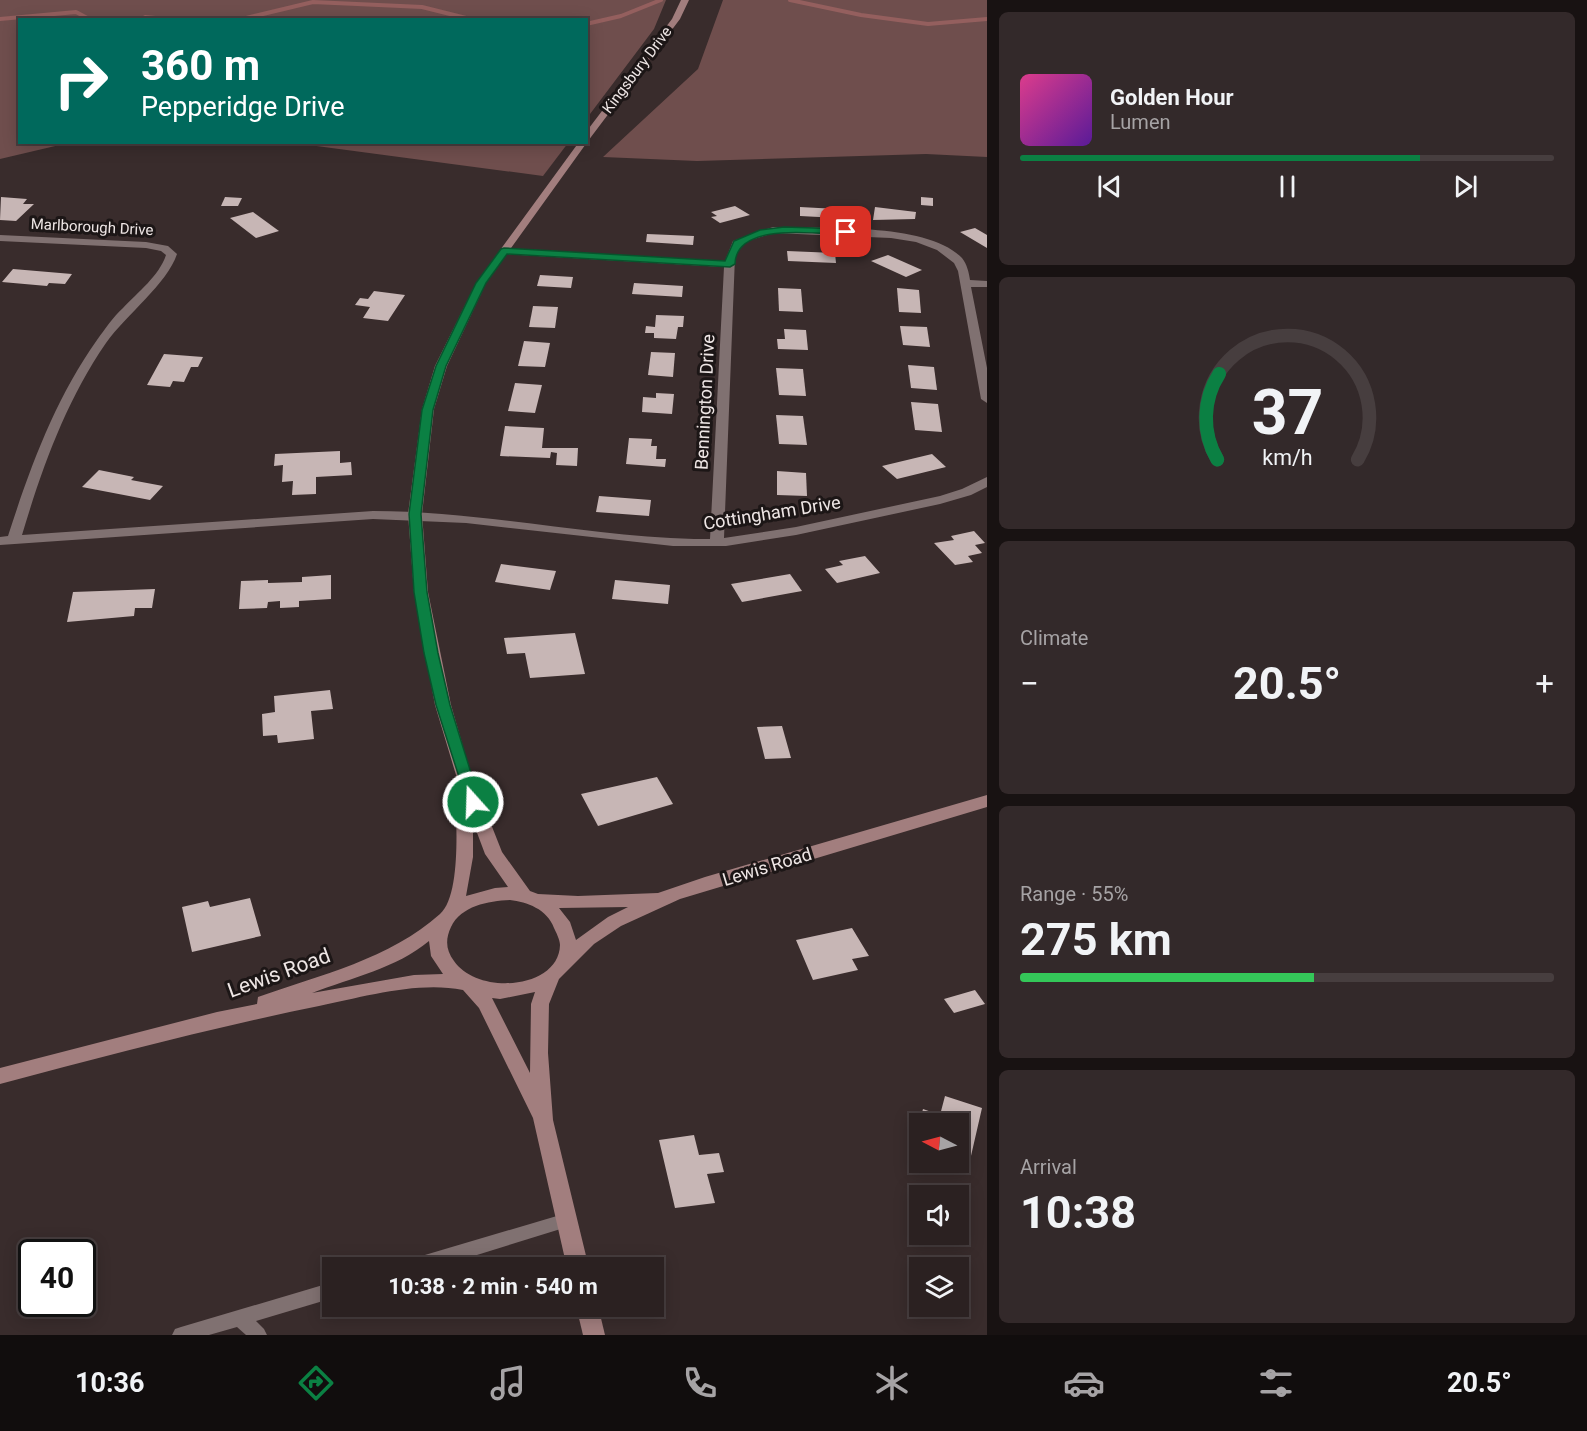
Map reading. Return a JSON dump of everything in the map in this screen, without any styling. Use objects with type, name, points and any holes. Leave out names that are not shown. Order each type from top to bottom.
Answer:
[{"type":"street","name":"Kingsbury Drive","points":[[588,136],[676,19],[683,3]]},
{"type":"street","points":[[575,1257],[543,1120],[538,1053],[540,1004],[568,947],[567,930],[557,915],[542,903],[528,898],[494,854],[462,771],[431,653],[420,592],[415,514],[428,410],[441,366],[481,283],[583,144]]},
{"type":"street","points":[[504,251],[730,264],[730,256],[737,243],[773,230],[891,235],[930,242],[959,261],[987,399]]},
{"type":"street","name":"Marlborough Drive","points":[[0,238],[146,245],[164,248],[172,254],[161,272],[97,345],[72,387],[7,540],[415,514]]},
{"type":"street","name":"Bennington Drive","points":[[717,542],[730,264]]},
{"type":"street","points":[[965,283],[987,284]]},
{"type":"street","name":"Cottingham Drive","points":[[415,514],[676,542],[717,542],[854,517],[957,494],[978,488],[987,481]]},
{"type":"street","points":[[450,914],[467,855],[462,771]]},
{"type":"street","name":"Lewis Road","points":[[556,971],[580,945],[603,929],[659,899],[987,801]]},
{"type":"street","points":[[543,1120],[486,1004],[469,985],[449,971],[439,955],[438,940],[442,925],[450,914],[467,901],[485,895],[504,893],[528,898],[579,902],[659,899]]},
{"type":"street","name":"Lewis Road","points":[[217,1019],[391,956],[410,947],[450,914]]},
{"type":"street","points":[[469,985],[486,991],[509,993],[531,988],[556,971]]},
{"type":"street","name":"Lewis Road","points":[[0,1076],[217,1019],[404,984],[441,981],[469,985]]},
{"type":"street","points":[[590,1317],[594,1335]]},
{"type":"lane","points":[[444,1257],[567,1220]]},
{"type":"lane","points":[[181,1335],[322,1293]]},
{"type":"lane","points":[[240,1317],[258,1335]]},
{"type":"shaded area","points":[[0,0],[666,0],[654,29],[588,117],[588,18],[18,18],[18,144],[64,144],[0,159]]},
{"type":"shaded area","points":[[723,0],[987,0],[987,157],[926,154],[697,161],[603,157],[698,69]]},
{"type":"shaded area","points":[[302,144],[567,144],[543,176]]},
{"type":"building","points":[[1,197],[27,199],[23,204],[34,204],[16,221],[0,220]]},
{"type":"building","points":[[225,197],[242,198],[238,206],[221,206]]},
{"type":"building","points":[[921,197],[933,198],[933,206],[921,205]]},
{"type":"building","points":[[735,206],[750,215],[720,223],[711,217],[717,216],[711,212]]},
{"type":"building","points":[[800,207],[837,209],[838,218],[800,216]]},
{"type":"building","points":[[875,207],[916,212],[915,219],[873,220]]},
{"type":"building","points":[[253,212],[279,231],[256,238],[230,218]]},
{"type":"building","points":[[975,228],[987,235],[987,248],[960,232]]},
{"type":"building","points":[[647,234],[694,236],[693,245],[646,242]]},
{"type":"building","points":[[787,251],[835,253],[836,263],[788,261]]},
{"type":"building","points":[[888,255],[922,270],[906,277],[871,261]]},
{"type":"building","points":[[13,269],[72,274],[65,284],[49,283],[47,286],[2,282]]},
{"type":"building","points":[[540,275],[573,277],[571,288],[537,286]]},
{"type":"building","points":[[634,283],[683,286],[682,297],[632,294]]},
{"type":"building","points":[[778,288],[801,289],[803,312],[779,311]]},
{"type":"building","points":[[897,288],[919,290],[921,313],[899,312]]},
{"type":"building","points":[[374,291],[405,295],[388,321],[363,318],[370,307],[355,305],[360,298],[368,299]]},
{"type":"building","points":[[533,306],[558,307],[555,328],[529,327]]},
{"type":"building","points":[[656,315],[684,316],[683,327],[678,327],[676,339],[654,338],[654,333],[645,333],[646,326],[655,327]]},
{"type":"building","points":[[900,326],[927,327],[930,347],[903,345]]},
{"type":"building","points":[[784,329],[806,330],[808,350],[778,349],[777,339],[785,339]]},
{"type":"building","points":[[524,341],[550,343],[545,367],[518,366]]},
{"type":"building","points":[[651,352],[675,353],[673,377],[648,375]]},
{"type":"building","points":[[164,354],[203,357],[198,367],[191,367],[184,382],[173,381],[170,387],[147,385]]},
{"type":"building","points":[[908,365],[934,367],[937,390],[911,388]]},
{"type":"building","points":[[776,368],[803,369],[806,396],[779,395]]},
{"type":"building","points":[[515,383],[542,385],[535,413],[508,411]]},
{"type":"building","points":[[656,393],[674,394],[672,414],[642,412],[643,397],[656,398]]},
{"type":"building","points":[[911,402],[938,404],[942,432],[915,430]]},
{"type":"building","points":[[776,415],[803,416],[807,445],[779,444]]},
{"type":"building","points":[[505,426],[544,428],[542,448],[578,448],[577,466],[556,465],[557,453],[551,452],[550,458],[500,456]]},
{"type":"building","points":[[629,438],[652,439],[651,446],[657,446],[656,459],[666,459],[665,467],[626,464]]},
{"type":"building","points":[[340,451],[340,463],[351,462],[352,475],[316,477],[316,494],[292,495],[293,481],[282,482],[283,465],[274,466],[275,454]]},
{"type":"building","points":[[932,454],[946,467],[897,479],[882,466]]},
{"type":"building","points":[[99,470],[134,477],[131,480],[163,486],[150,500],[82,487]]},
{"type":"building","points":[[777,471],[806,473],[807,496],[777,495]]},
{"type":"building","points":[[599,496],[651,500],[649,516],[596,512]]},
{"type":"building","points":[[974,531],[985,543],[975,545],[982,553],[968,556],[973,562],[955,565],[934,543],[954,540],[951,536]]},
{"type":"building","points":[[865,556],[880,573],[837,583],[825,569],[843,565],[839,561]]},
{"type":"building","points":[[501,564],[556,571],[550,590],[495,582]]},
{"type":"building","points":[[790,574],[802,591],[742,602],[731,584]]},
{"type":"building","points":[[331,575],[331,599],[299,601],[299,607],[280,608],[280,601],[268,602],[267,608],[239,609],[241,581],[302,582],[302,577]]},
{"type":"building","points":[[615,580],[670,585],[668,604],[612,599]]},
{"type":"building","points":[[155,589],[152,608],[135,608],[134,616],[67,622],[73,592]]},
{"type":"building","points":[[575,633],[585,674],[530,678],[525,653],[507,654],[504,638]]},
{"type":"building","points":[[330,690],[333,709],[311,711],[314,739],[278,743],[277,735],[263,736],[262,714],[275,712],[274,696]]},
{"type":"building","points":[[782,726],[791,758],[765,759],[757,727]]},
{"type":"building","points":[[657,777],[673,804],[598,826],[581,794]]},
{"type":"building","points":[[250,898],[261,936],[192,952],[182,907],[208,901],[210,907]]},
{"type":"building","points":[[852,928],[869,956],[852,959],[858,970],[813,980],[796,940]]},
{"type":"building","points":[[975,990],[985,1004],[954,1013],[944,999]]},
{"type":"building","points":[[945,1096],[982,1108],[969,1165],[969,1113],[941,1113]]},
{"type":"building","points":[[923,1109],[934,1113],[922,1113]]},
{"type":"building","points":[[694,1135],[699,1155],[719,1153],[724,1172],[707,1174],[715,1203],[675,1208],[659,1140]]},
{"type":"waterway","points":[[588,24],[621,16],[661,0]]},
{"type":"waterway","points":[[790,0],[861,15],[928,24],[987,19]]},
{"type":"waterway","points":[[246,18],[313,2],[422,7],[466,18]]},
{"type":"waterway","points":[[0,19],[76,12],[87,18]]},
{"type":"waterway","points":[[144,18],[156,18]]},
{"type":"route","points":[[473,802],[443,705],[431,653],[420,592],[415,514],[428,410],[441,366],[481,283],[504,251],[730,264],[730,256],[737,243],[764,232],[784,229],[846,232]]}]
